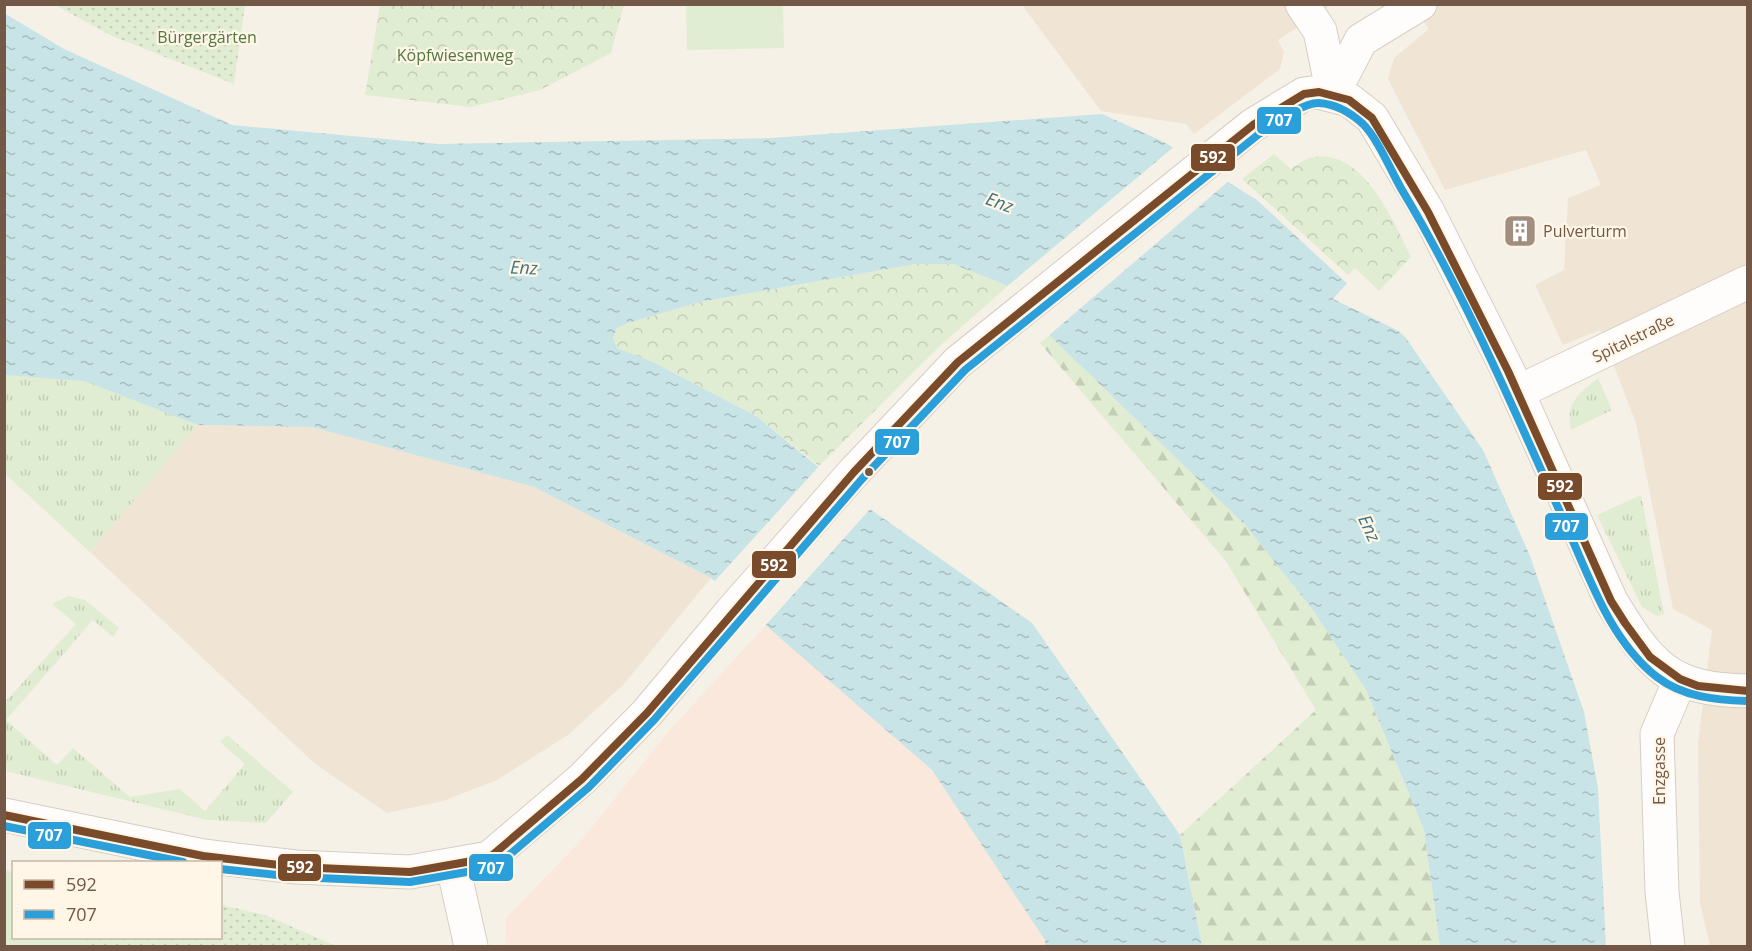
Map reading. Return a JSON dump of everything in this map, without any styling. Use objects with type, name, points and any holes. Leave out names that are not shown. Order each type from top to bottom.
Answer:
[{"type":"street","points":[[1302,4],[1320,31],[1333,94]]},
{"type":"street","points":[[1333,94],[1361,40],[1420,4]]},
{"type":"street","points":[[4,814],[226,859],[355,872],[410,872],[489,858],[582,779],[647,713],[732,611],[848,480],[958,362],[1252,125],[1296,98],[1319,92],[1333,94],[1361,107],[1372,118],[1428,212],[1518,392],[1611,602],[1652,662],[1680,680],[1701,687],[1748,691]]},
{"type":"street","name":"Spitalstraße","points":[[1518,392],[1748,282]]},
{"type":"street","name":"Enzgasse","points":[[1668,946],[1662,892],[1657,734],[1680,680]]},
{"type":"street","points":[[453,866],[471,946]]},
{"type":"shaded area","points":[[1022,5],[1331,5],[1278,40],[1284,52],[1280,69],[1194,134],[1186,124],[1101,111]]},
{"type":"shaded area","points":[[1411,5],[1747,5],[1747,946],[1710,946],[1700,903],[1698,744],[1712,630],[1673,609],[1636,423],[1600,330],[1563,345],[1535,285],[1564,270],[1568,198],[1601,185],[1586,150],[1445,190],[1388,79],[1394,58],[1429,29]]},
{"type":"shaded area","points":[[198,425],[312,427],[534,487],[711,578],[623,685],[568,735],[497,780],[443,801],[387,813],[314,763],[90,552]]},
{"type":"shaded area","points":[[766,625],[932,770],[1045,940],[1045,946],[505,946],[506,918],[584,837],[668,732]]},
{"type":"green space","name":"Köpfwiesenweg","points":[[380,4],[624,5],[611,53],[540,90],[471,107],[365,95]]},
{"type":"green space","name":"Bürgergärten","points":[[55,5],[245,5],[234,84],[112,36]]},
{"type":"green space","points":[[686,5],[783,5],[784,48],[687,50]]},
{"type":"green space","points":[[1274,154],[1291,169],[1308,159],[1329,157],[1346,163],[1361,174],[1374,190],[1411,257],[1379,291],[1355,268],[1348,275],[1242,179]]},
{"type":"green space","points":[[916,264],[953,264],[1008,286],[941,345],[819,466],[756,416],[653,362],[617,348],[613,338],[617,328],[628,323],[700,302]]},
{"type":"green space","points":[[1049,335],[1246,526],[1312,609],[1366,690],[1424,830],[1440,946],[1202,946],[1180,835],[1316,710],[1225,560],[1040,343]]},
{"type":"green space","points":[[4,375],[84,380],[198,425],[90,552],[5,474]]},
{"type":"green space","points":[[1598,378],[1612,410],[1571,430],[1572,405],[1580,394]]},
{"type":"green space","points":[[1641,495],[1664,614],[1657,616],[1642,607],[1597,515]]},
{"type":"green space","points":[[68,596],[85,600],[119,628],[113,637],[93,620],[6,720],[57,765],[73,748],[130,797],[180,789],[205,811],[245,764],[220,742],[227,735],[293,792],[266,823],[207,820],[5,771],[5,702],[76,624],[52,604]]},
{"type":"green space","points":[[5,869],[12,872],[12,939],[85,939],[83,946],[5,946]]},
{"type":"green space","points":[[222,905],[265,915],[336,946],[83,946],[85,939],[222,939]]},
{"type":"water","name":"Enz","points":[[4,13],[64,49],[232,125],[439,144],[771,138],[1102,114],[1166,143],[1257,200],[1406,338],[1483,450],[1530,556],[1584,712],[1598,788],[1606,946],[1440,946],[1424,830],[1366,690],[1312,609],[1246,526],[1049,335],[1008,286],[953,264],[916,264],[700,302],[628,323],[617,328],[613,338],[617,348],[653,362],[756,416],[870,509],[1032,623],[1180,835],[1202,946],[1045,946],[1045,940],[932,770],[711,578],[534,487],[312,427],[198,425],[84,381],[5,375]]},
{"type":"pier","points":[[1175,146],[1230,180],[1047,337],[1005,288]]},
{"type":"pier","points":[[1349,281],[1407,335],[1333,299]]},
{"type":"pier","points":[[821,464],[872,507],[764,627],[713,583]]},
{"type":"transit line","name":"592","points":[[4,815],[203,856],[296,867],[410,872],[489,858],[582,779],[647,713],[854,472],[958,362],[1253,125],[1304,94],[1319,92],[1349,100],[1372,118],[1428,212],[1508,371],[1611,601],[1625,623],[1650,657],[1680,679],[1698,686],[1748,691]]},
{"type":"transit line","name":"707","points":[[222,869],[296,877],[410,882],[495,867],[589,787],[654,720],[862,479],[965,370],[1259,134],[1305,106],[1319,103],[1337,107],[1348,113],[1369,130],[1379,146],[1470,315],[1595,591],[1627,647],[1657,677],[1678,689],[1700,696],[1747,701]]},
{"type":"transit line","name":"707","points":[[4,826],[178,861]]},
{"type":"place","name":"Pulverturm","points":[[1520,231]]}]
